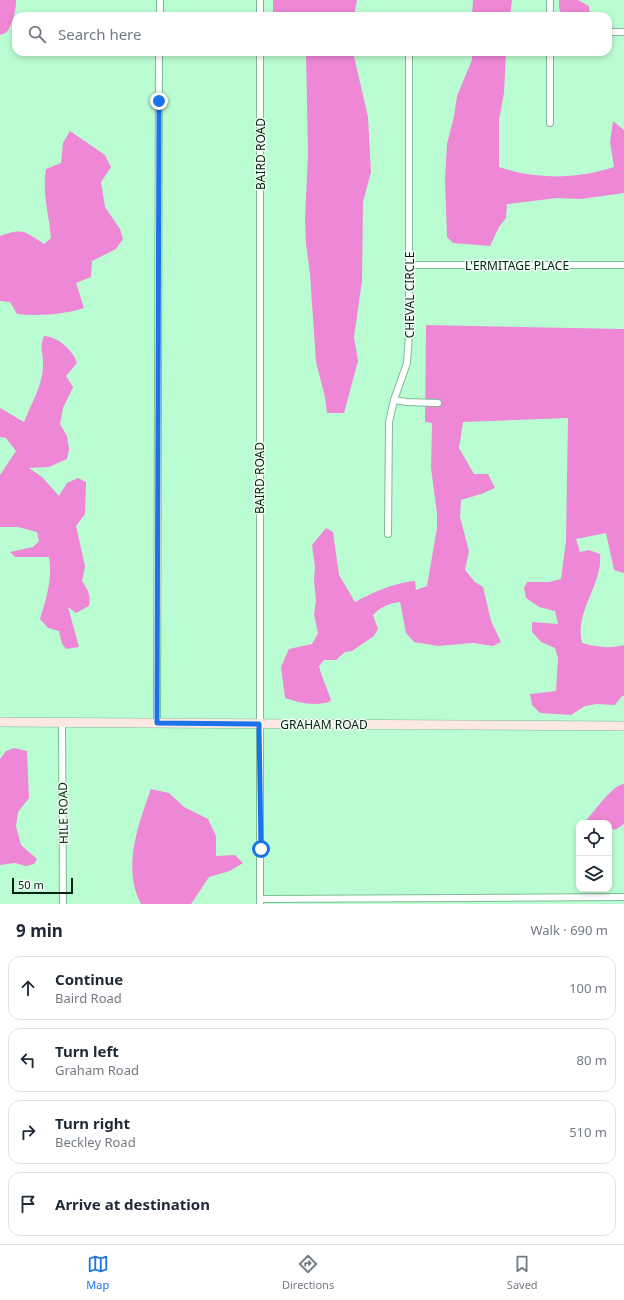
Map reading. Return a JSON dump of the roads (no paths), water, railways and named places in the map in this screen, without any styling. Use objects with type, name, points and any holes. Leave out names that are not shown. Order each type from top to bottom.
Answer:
[{"type":"main road","name":"GRAHAM ROAD","points":[[0,722],[624,726]]},
{"type":"street","points":[[160,0],[160,12]]},
{"type":"street","points":[[260,0],[260,12]]},
{"type":"street","points":[[550,0],[550,12]]},
{"type":"street","points":[[612,32],[624,32]]},
{"type":"street","points":[[157,723],[159,56]]},
{"type":"street","name":"BAIRD ROAD","points":[[260,56],[259,724],[261,901]]},
{"type":"street","name":"CHEVAL CIRCLE","points":[[388,534],[389,422],[394,400],[409,354],[409,56]]},
{"type":"street","points":[[550,56],[550,123]]},
{"type":"street","name":"L'ERMITAGE PLACE","points":[[410,265],[624,265]]},
{"type":"street","points":[[394,400],[438,403]]},
{"type":"street","name":"HILE ROAD","points":[[62,722],[63,904]]},
{"type":"street","points":[[261,901],[624,896]]}]
